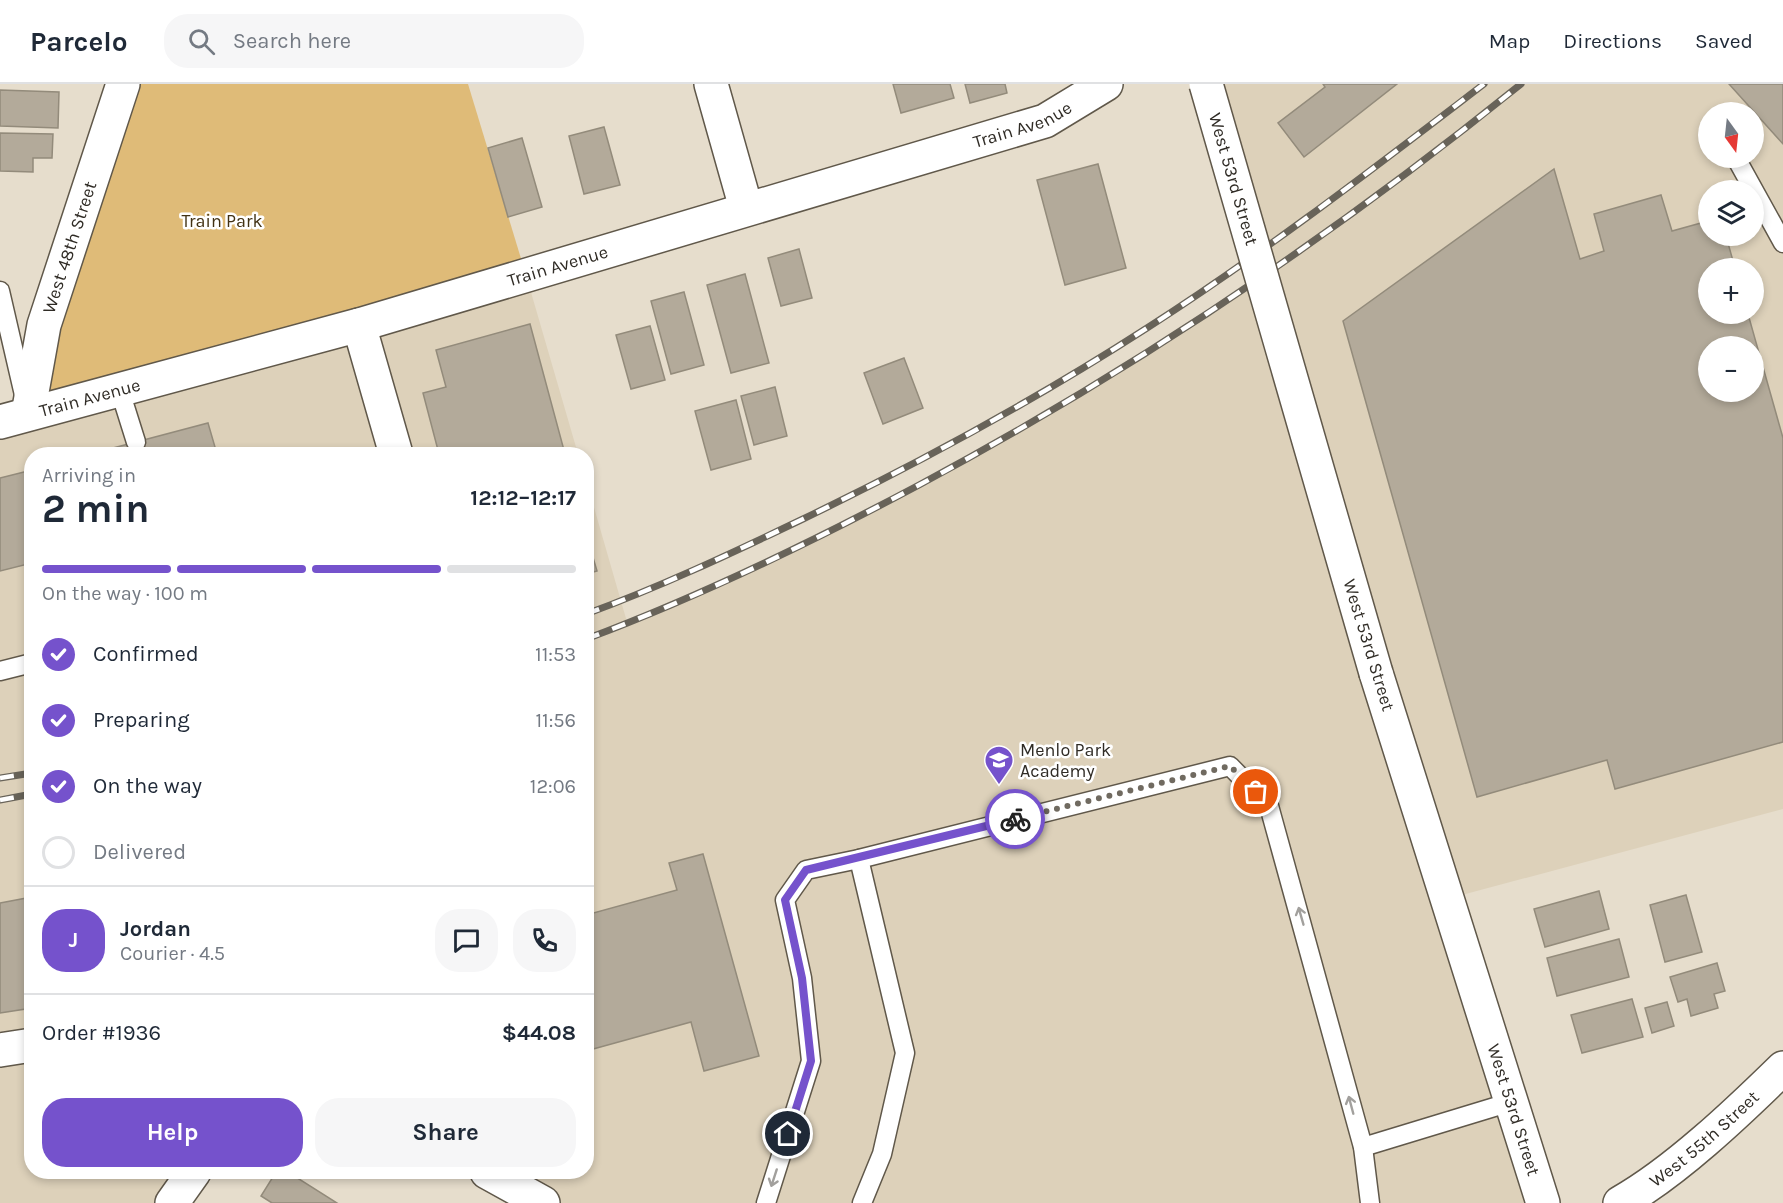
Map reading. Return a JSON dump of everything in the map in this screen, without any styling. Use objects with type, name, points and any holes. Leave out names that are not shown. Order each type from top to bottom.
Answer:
[{"type":"street","name":"West 48th Street","points":[[14,418],[123,84]]},
{"type":"street","points":[[711,84],[746,208]]},
{"type":"street","name":"Train Avenue","points":[[14,418],[359,326],[746,208],[1045,121],[1106,84]]},
{"type":"street","name":"West 53rd Street","points":[[1206,84],[1376,673],[1543,1203]]},
{"type":"street","points":[[359,326],[394,447]]},
{"type":"street","points":[[0,1050],[24,1046]]},
{"type":"street","name":"West 55th Street","points":[[1620,1203],[1644,1190],[1747,1103],[1783,1068]]},
{"type":"street","points":[[172,1203],[189,1179]]},
{"type":"street","points":[[500,1179],[543,1203]]},
{"type":"lane","points":[[1742,168],[1783,243]]},
{"type":"lane","points":[[0,291],[14,418]]},
{"type":"lane","points":[[120,391],[136,442]]},
{"type":"lane","points":[[0,671],[24,665]]},
{"type":"lane","points":[[766,1203],[811,1061],[802,978],[785,900],[806,870],[859,859],[1230,766],[1269,806],[1363,1147],[1370,1203]]},
{"type":"lane","points":[[859,859],[905,1053],[882,1154],[862,1203]]},
{"type":"lane","points":[[1363,1147],[1511,1102]]},
{"type":"shaded area","name":"Menlo Park Academy","points":[[1206,84],[1783,84],[1783,809],[1447,899],[1543,1203],[543,1203],[500,1179],[594,1179],[594,507],[627,622],[801,548],[1014,434],[1145,356],[1262,277]]},
{"type":"shaded area","points":[[526,275],[576,447],[24,447],[24,1179],[189,1179],[172,1203],[0,1203],[0,422]]},
{"type":"green space","name":"Train Park","points":[[123,84],[468,84],[526,275],[28,414]]},
{"type":"building","points":[[893,84],[950,84],[954,98],[901,113]]},
{"type":"building","points":[[965,84],[1005,84],[1007,93],[970,103]]},
{"type":"building","points":[[1323,84],[1397,84],[1304,157],[1278,123],[1325,87]]},
{"type":"building","points":[[1729,84],[1783,84],[1783,144],[1764,123],[1764,102],[1745,102]]},
{"type":"building","points":[[0,90],[59,92],[58,128],[0,126]]},
{"type":"building","points":[[604,127],[620,185],[584,194],[569,136]]},
{"type":"building","points":[[0,133],[53,134],[52,158],[33,158],[33,172],[0,171]]},
{"type":"building","points":[[522,138],[542,207],[508,217],[488,148]]},
{"type":"building","points":[[1098,164],[1126,268],[1065,285],[1037,180]]},
{"type":"building","points":[[1554,169],[1580,259],[1604,251],[1594,214],[1661,195],[1672,231],[1698,224],[1698,246],[1729,246],[1732,258],[1698,258],[1698,324],[1751,324],[1754,336],[1698,336],[1698,402],[1764,402],[1764,371],[1783,438],[1783,742],[1615,789],[1607,760],[1477,797],[1343,321]]},
{"type":"building","points":[[799,249],[812,298],[781,306],[768,258]]},
{"type":"building","points":[[745,274],[769,363],[731,373],[707,285]]},
{"type":"building","points":[[684,292],[704,365],[671,374],[651,301]]},
{"type":"building","points":[[530,324],[563,447],[437,447],[423,393],[446,387],[436,350]]},
{"type":"building","points":[[650,326],[665,380],[631,389],[616,335]]},
{"type":"building","points":[[904,358],[923,408],[883,424],[864,373]]},
{"type":"building","points":[[775,387],[787,436],[754,445],[741,396]]},
{"type":"building","points":[[736,400],[751,459],[711,470],[695,411]]},
{"type":"building","points":[[208,423],[215,447],[117,447]]},
{"type":"building","points":[[24,472],[24,565],[0,571],[0,478]]},
{"type":"building","points":[[703,854],[759,1056],[704,1071],[691,1022],[594,1049],[594,913],[677,890],[669,863]]},
{"type":"building","points":[[1599,891],[1609,929],[1545,947],[1534,909]]},
{"type":"building","points":[[1686,895],[1702,952],[1665,962],[1650,905]]},
{"type":"building","points":[[24,898],[24,1009],[0,1013],[0,903]]},
{"type":"building","points":[[1619,939],[1629,977],[1557,996],[1547,958]]},
{"type":"building","points":[[1717,963],[1725,991],[1714,994],[1718,1008],[1691,1016],[1687,999],[1678,1002],[1670,977]]},
{"type":"building","points":[[1632,999],[1643,1037],[1582,1053],[1571,1015]]},
{"type":"building","points":[[1667,1002],[1674,1026],[1652,1033],[1645,1008]]},
{"type":"building","points":[[272,1179],[299,1179],[337,1203],[272,1203],[261,1196]]},
{"type":"railway","points":[[594,611],[723,557],[803,519],[1021,405],[1147,328],[1234,270],[1484,84]]},
{"type":"railway","points":[[594,636],[672,605],[838,527],[919,485],[1076,396],[1154,348],[1304,248],[1378,195],[1521,84]]},
{"type":"railway","points":[[0,778],[24,774]]},
{"type":"railway","points":[[0,800],[24,796]]},
{"type":"way so far","points":[[1015,819],[1230,766],[1256,792]]},
{"type":"place","name":"Menlo Park Academy","points":[[999,786]]},
{"type":"route","points":[[788,1134],[811,1061],[802,978],[785,900],[806,870],[859,859],[1015,819]]}]
